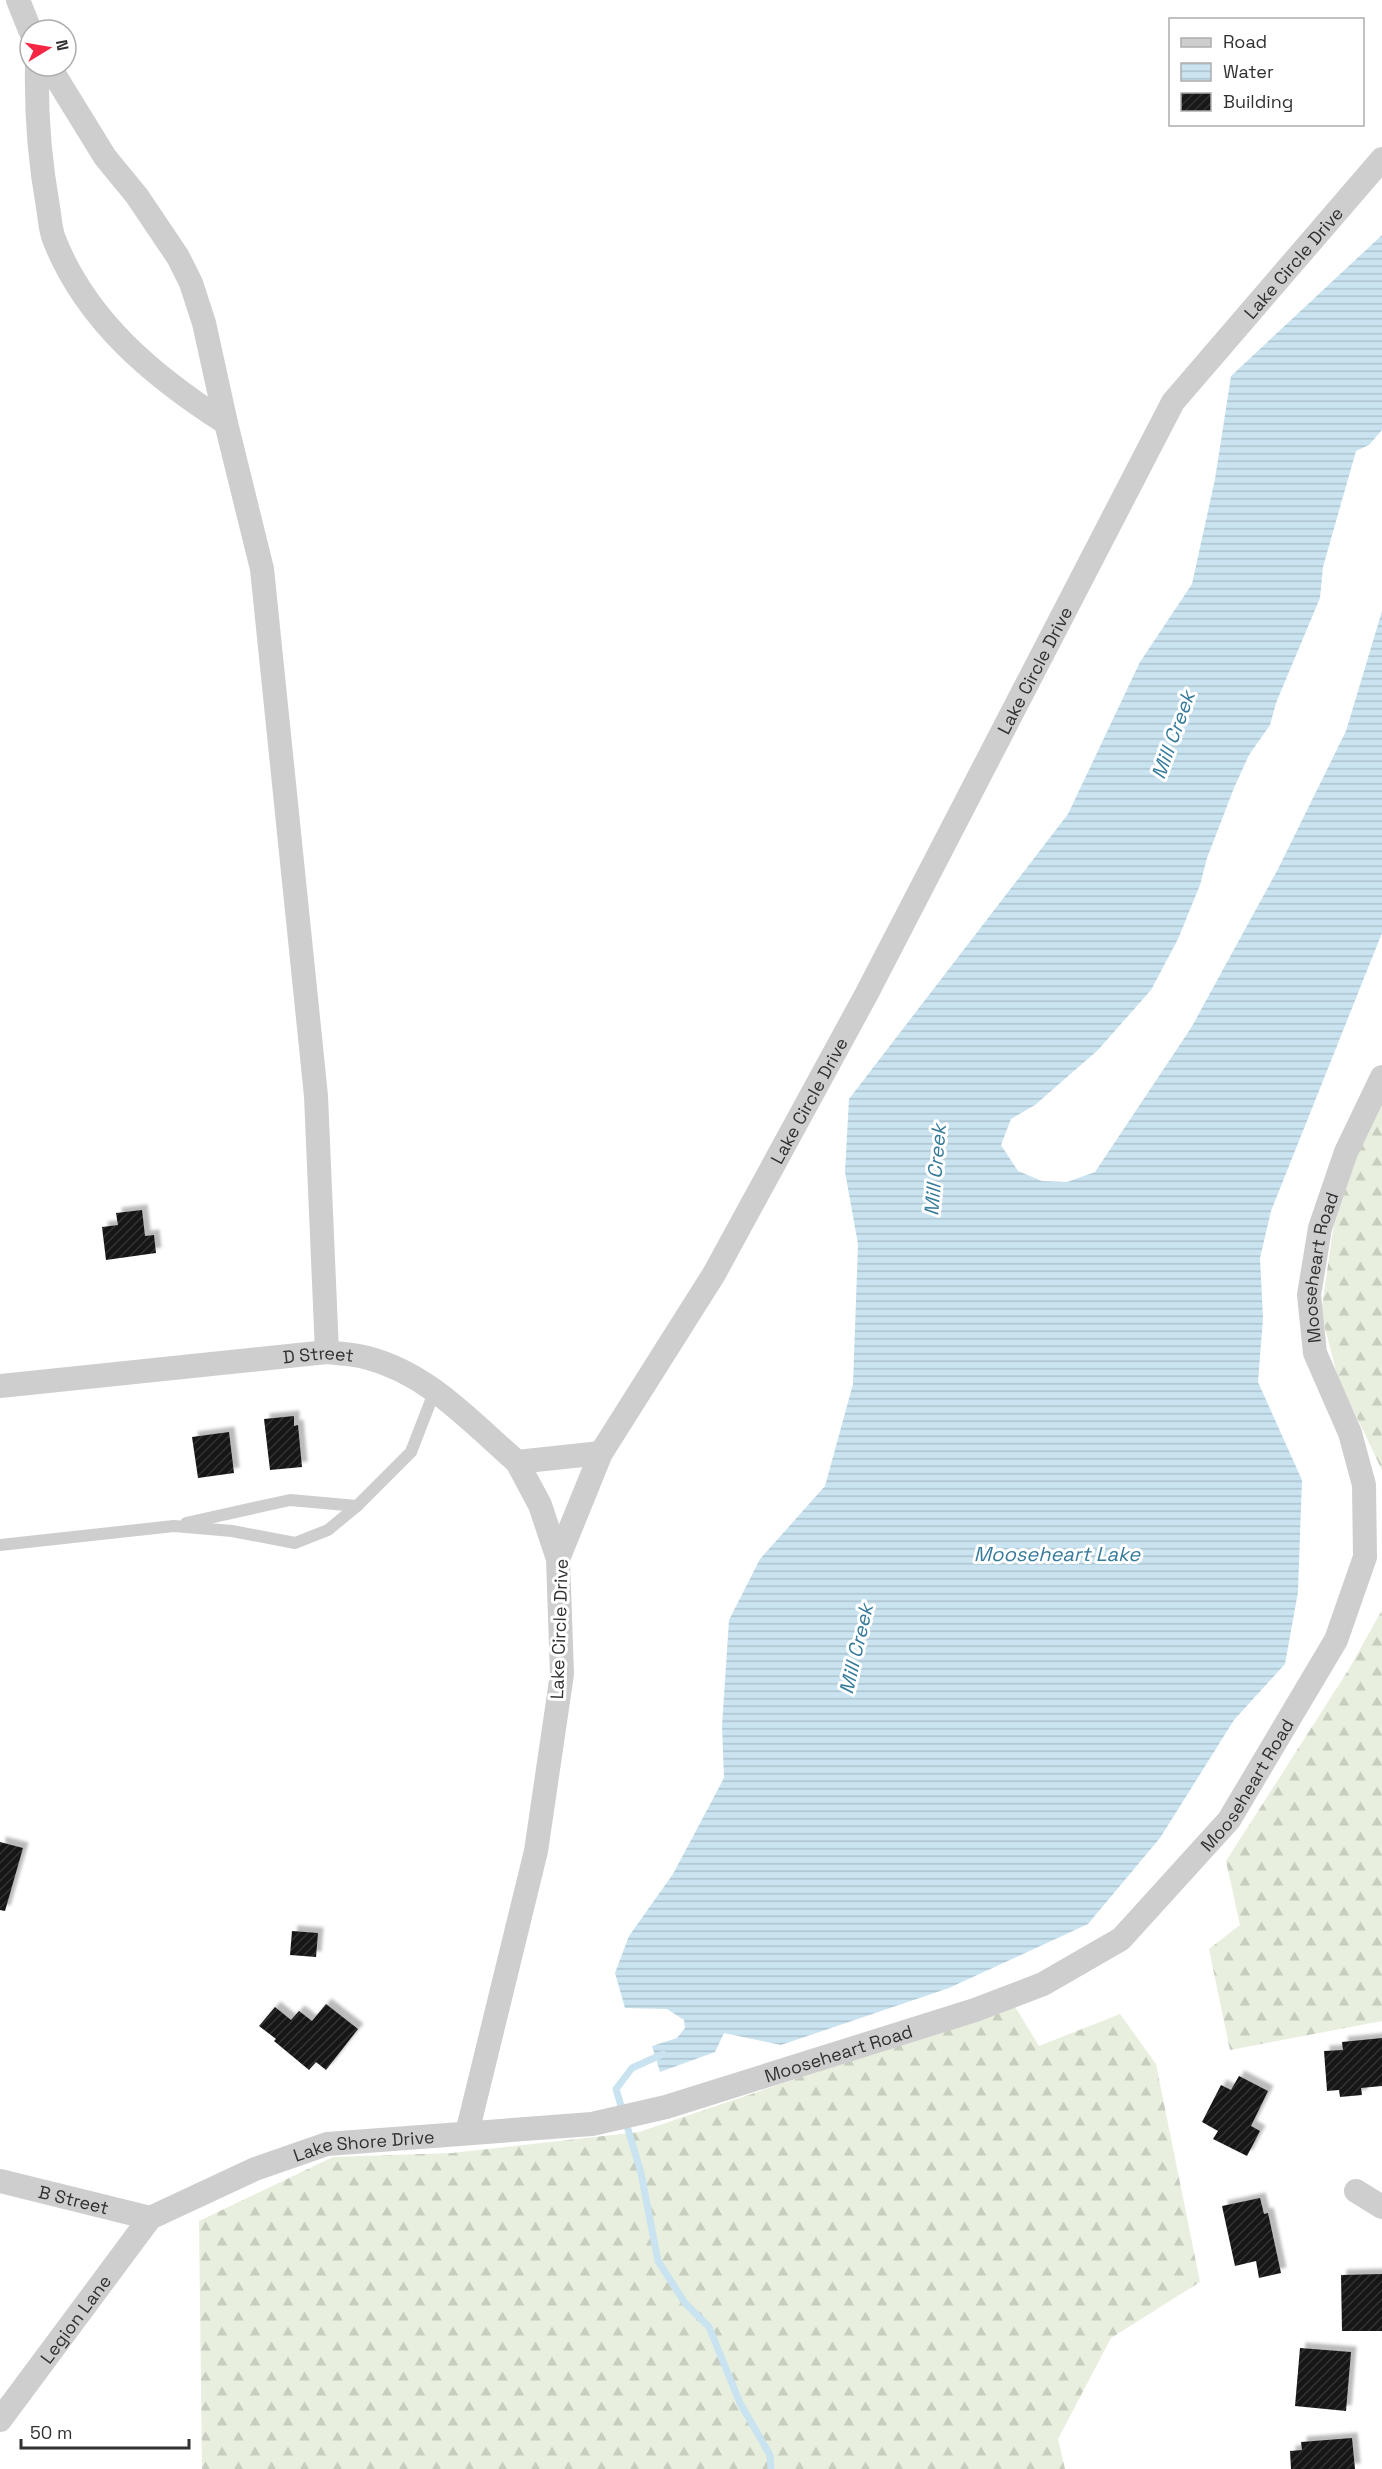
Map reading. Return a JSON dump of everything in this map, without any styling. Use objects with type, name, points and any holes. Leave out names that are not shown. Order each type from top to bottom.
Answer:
[{"type":"street","points":[[17,1],[25,18]]},
{"type":"street","points":[[37,78],[45,191],[53,237],[72,277],[96,314],[125,346],[187,398],[226,423]]},
{"type":"street","points":[[56,78],[105,157],[137,196],[178,257],[191,283],[204,323],[262,569],[316,1096],[327,1352]]},
{"type":"street","name":"Lake Circle Drive","points":[[467,2133],[536,1851],[562,1674],[558,1559],[601,1453],[714,1274],[855,1016],[1173,402],[1382,159]]},
{"type":"street","name":"Mooseheart Road","points":[[592,2124],[666,2107],[975,2010],[1043,1984],[1121,1939],[1229,1820],[1336,1641],[1365,1557],[1364,1485],[1350,1433],[1315,1353],[1309,1295],[1320,1228],[1346,1152],[1382,1077]]},
{"type":"street","name":"D Street","points":[[0,1386],[327,1352],[367,1358],[404,1371],[435,1390],[517,1462]]},
{"type":"street","points":[[558,1559],[540,1505],[517,1462],[601,1453]]},
{"type":"street","name":"Lake Shore Drive","points":[[150,2218],[255,2169],[327,2144],[592,2124]]},
{"type":"street","name":"B Street","points":[[0,2181],[150,2218]]},
{"type":"street","points":[[1356,2191],[1382,2207]]},
{"type":"street","name":"Legion Lane","points":[[0,2420],[150,2218]]},
{"type":"lane","points":[[174,1526],[231,1531],[295,1543],[328,1530],[357,1506],[411,1452],[435,1390]]},
{"type":"lane","points":[[0,1545],[174,1526],[290,1500],[357,1506]]},
{"type":"green space","points":[[1382,1099],[1382,1470],[1338,1378],[1321,1313],[1334,1224],[1364,1134]]},
{"type":"green space","points":[[1382,1610],[1382,2021],[1230,2050],[1209,1949],[1240,1925],[1226,1861],[1349,1669]]},
{"type":"green space","points":[[1014,2005],[1039,2046],[1120,2014],[1156,2064],[1200,2282],[1111,2338],[1058,2439],[1065,2469],[202,2469],[199,2221],[333,2157],[452,2153],[639,2132]]},
{"type":"water","name":"Mooseheart Lake","points":[[1382,235],[1382,430],[1369,445],[1356,451],[1323,567],[1320,598],[1276,703],[1270,725],[1249,755],[1234,788],[1207,858],[1200,885],[1178,939],[1151,990],[1098,1050],[1035,1105],[1011,1119],[1001,1145],[1018,1171],[1042,1181],[1067,1182],[1095,1172],[1191,1028],[1278,869],[1346,731],[1382,611],[1382,933],[1271,1211],[1260,1258],[1263,1318],[1258,1382],[1302,1480],[1298,1592],[1285,1664],[1234,1720],[1160,1838],[1088,1924],[949,1988],[781,2045],[724,2033],[715,2052],[660,2072],[652,2046],[677,2038],[685,2028],[684,2020],[667,2009],[625,2008],[615,1973],[629,1936],[673,1874],[724,1778],[722,1726],[729,1620],[760,1559],[825,1486],[853,1384],[858,1244],[845,1172],[849,1099],[1068,814],[1140,662],[1192,584],[1215,479],[1231,376]]},
{"type":"building","points":[[142,1210],[145,1236],[154,1235],[156,1253],[106,1260],[102,1227],[118,1225],[116,1213]]},
{"type":"building","points":[[294,1416],[294,1426],[298,1425],[302,1467],[270,1470],[264,1419]]},
{"type":"building","points":[[229,1432],[234,1473],[198,1478],[192,1437]]},
{"type":"building","points":[[0,1842],[23,1848],[5,1911],[0,1910]]},
{"type":"building","points":[[292,1931],[318,1933],[316,1957],[290,1955]]},
{"type":"building","points":[[326,2004],[358,2029],[326,2070],[316,2062],[309,2070],[259,2026],[275,2007],[291,2020],[299,2011],[312,2021]]},
{"type":"building","points":[[1382,2038],[1382,2086],[1361,2088],[1362,2095],[1340,2097],[1339,2090],[1327,2091],[1324,2051],[1343,2050],[1342,2042]]},
{"type":"building","points":[[1239,2076],[1268,2091],[1251,2126],[1260,2131],[1247,2156],[1213,2139],[1218,2131],[1202,2122],[1221,2085],[1231,2090]]},
{"type":"building","points":[[1260,2198],[1264,2214],[1268,2213],[1281,2273],[1259,2278],[1256,2261],[1235,2266],[1222,2206]]},
{"type":"building","points":[[1382,2274],[1382,2331],[1342,2331],[1341,2275]]},
{"type":"building","points":[[1300,2348],[1351,2352],[1346,2411],[1295,2406]]},
{"type":"building","points":[[1352,2438],[1355,2469],[1291,2469],[1290,2451],[1302,2450],[1301,2442]]},
{"type":"waterway","points":[[663,2054],[632,2068],[616,2089],[641,2173],[658,2261],[685,2303],[709,2327],[740,2403],[770,2455],[771,2469]]},
{"type":"water label","name":"Mill Creek","points":[[1173,735]]},
{"type":"water label","name":"Mill Creek","points":[[935,1170]]},
{"type":"water label","name":"Mill Creek","points":[[856,1649]]}]
